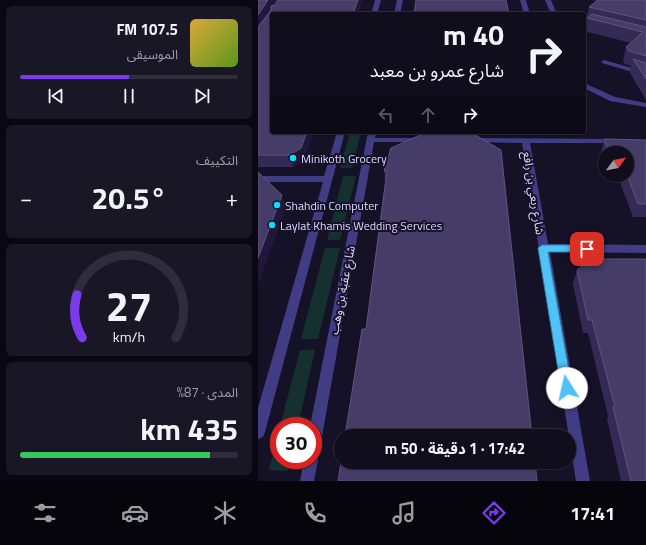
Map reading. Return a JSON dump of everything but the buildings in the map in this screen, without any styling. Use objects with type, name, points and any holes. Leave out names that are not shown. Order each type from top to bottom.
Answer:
[{"type":"street","points":[[375,12],[378,0]]},
{"type":"street","points":[[397,12],[400,0]]},
{"type":"street","points":[[523,0],[526,12]]},
{"type":"street","points":[[548,0],[553,12]]},
{"type":"street","points":[[604,62],[646,74]]},
{"type":"street","points":[[586,86],[613,99],[646,105]]},
{"type":"street","points":[[586,94],[616,106],[646,109]]},
{"type":"street","points":[[258,432],[340,134]]},
{"type":"street","points":[[559,134],[561,141]]},
{"type":"street","points":[[371,136],[432,140]]},
{"type":"street","name":"شارع عقبة بن وهب","points":[[319,417],[371,136]]},
{"type":"street","points":[[463,140],[623,141]]},
{"type":"street","name":"شارع ربعي بن رافع","points":[[526,141],[542,248],[583,481]]},
{"type":"street","points":[[258,179],[328,179]]},
{"type":"street","points":[[542,248],[646,249]]},
{"type":"street","points":[[307,481],[309,469]]},
{"type":"green space","points":[[349,134],[360,134],[352,168],[340,168]]},
{"type":"green space","points":[[343,176],[356,176],[340,240],[327,240]]},
{"type":"green space","points":[[325,248],[340,248],[318,339],[301,339]]},
{"type":"green space","points":[[300,350],[315,350],[300,417],[282,417]]},
{"type":"green space","points":[[270,466],[270,469],[289,469],[288,471],[269,470]]},
{"type":"place","name":"Minikoth Grocery","points":[[293,158]]},
{"type":"place","name":"Shahdin Computer","points":[[277,205]]},
{"type":"place","name":"Laylat Khamis Wedding Services","points":[[272,225]]},
{"type":"route","points":[[567,388],[542,248],[587,249]]}]
